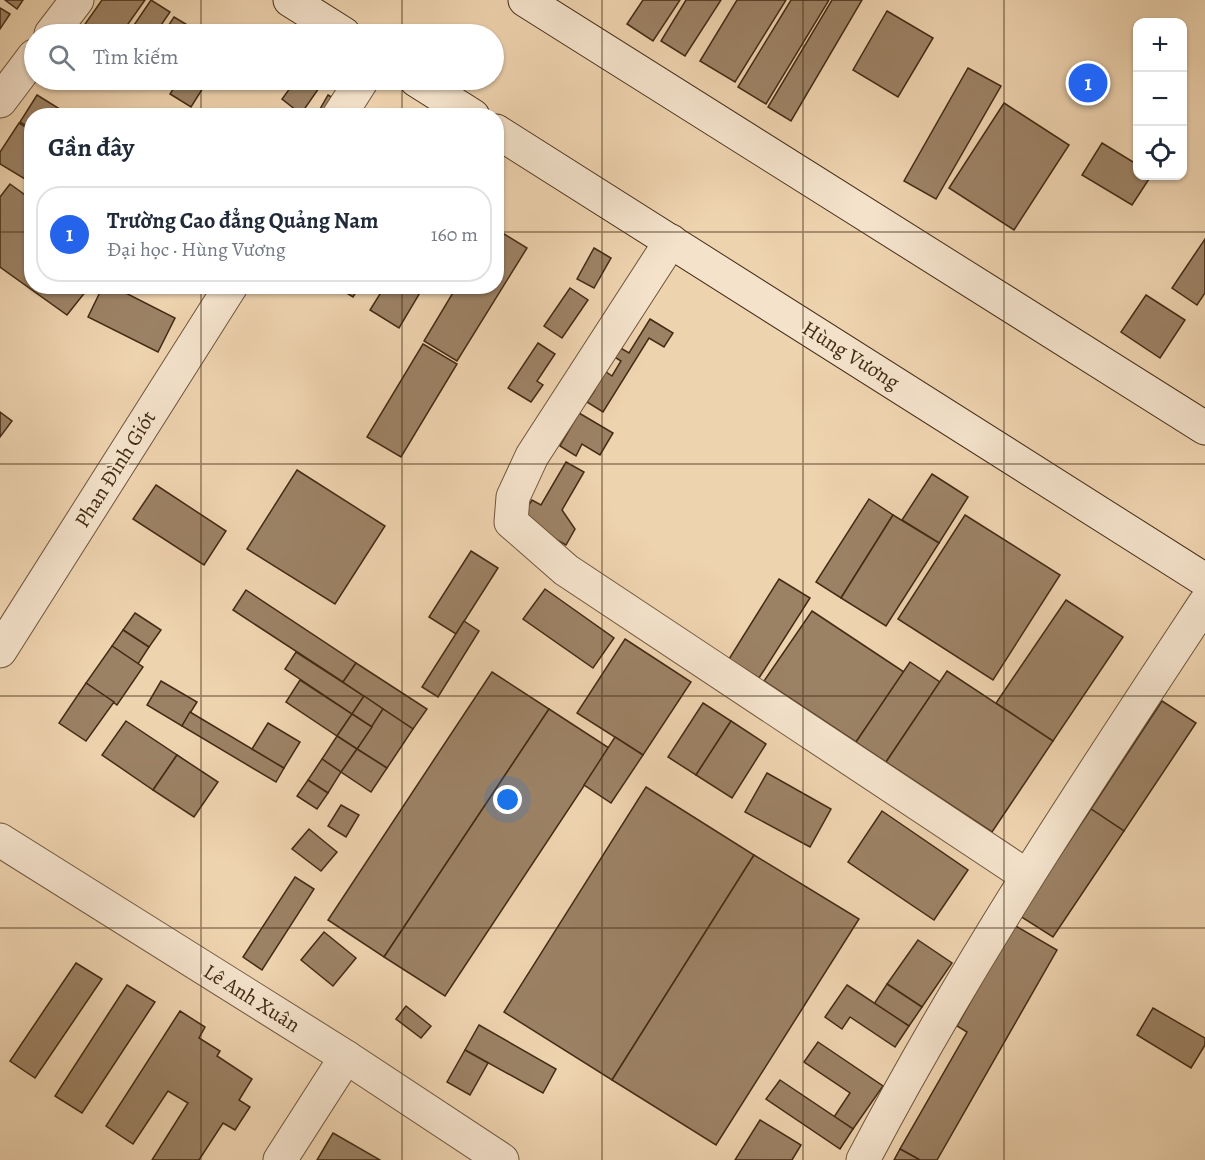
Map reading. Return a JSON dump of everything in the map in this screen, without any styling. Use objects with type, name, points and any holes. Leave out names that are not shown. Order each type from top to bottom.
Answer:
[{"type":"street","points":[[58,24],[76,0]]},
{"type":"street","points":[[290,0],[328,24]]},
{"type":"street","points":[[525,0],[1205,428]]},
{"type":"street","points":[[0,101],[24,69]]},
{"type":"street","points":[[344,108],[356,90]]},
{"type":"street","points":[[432,90],[460,108]]},
{"type":"street","name":"Hùng Vương","points":[[504,136],[1205,580]]},
{"type":"street","points":[[671,241],[532,456],[513,496],[511,522],[566,570],[1027,876]]},
{"type":"street","name":"Phan Đình Giót","points":[[0,651],[226,294]]},
{"type":"street","points":[[862,1160],[1027,876],[1205,603]]},
{"type":"street","name":"Lê Anh Xuân","points":[[0,840],[346,1057],[502,1160]]},
{"type":"street","points":[[279,1160],[346,1057]]},
{"type":"building","points":[[5,0],[23,0],[17,9]]},
{"type":"building","points":[[102,0],[145,0],[128,24],[85,24]]},
{"type":"building","points":[[151,0],[170,12],[162,24],[135,24]]},
{"type":"building","points":[[643,0],[680,0],[653,41],[627,24]]},
{"type":"building","points":[[686,0],[721,0],[685,56],[661,41]]},
{"type":"building","points":[[737,0],[786,0],[735,82],[700,61]]},
{"type":"building","points":[[791,0],[829,0],[766,104],[738,87]]},
{"type":"building","points":[[832,0],[862,0],[791,121],[768,107]]},
{"type":"building","points":[[0,8],[10,14],[0,29]]},
{"type":"building","points":[[887,11],[933,38],[898,97],[853,70]]},
{"type":"building","points":[[174,17],[186,24],[169,24]]},
{"type":"building","points":[[968,68],[1001,86],[936,199],[904,181]]},
{"type":"building","points":[[173,90],[202,90],[191,107],[170,94]]},
{"type":"building","points":[[289,90],[318,90],[305,108],[293,108],[282,99]]},
{"type":"building","points":[[37,95],[58,108],[29,108]]},
{"type":"building","points":[[328,95],[343,104],[340,108],[321,108]]},
{"type":"building","points":[[1004,103],[1069,145],[1014,230],[949,188]]},
{"type":"building","points":[[19,123],[24,126],[24,178],[0,164],[0,152]]},
{"type":"building","points":[[1102,143],[1133,162],[1133,180],[1148,180],[1132,205],[1082,175]]},
{"type":"building","points":[[10,184],[24,194],[24,284],[0,267],[0,197]]},
{"type":"building","points":[[504,234],[527,248],[504,285]]},
{"type":"building","points":[[1205,239],[1205,293],[1197,305],[1172,288]]},
{"type":"building","points":[[594,248],[611,258],[594,288],[577,279]]},
{"type":"building","points":[[570,288],[588,300],[562,338],[544,326]]},
{"type":"building","points":[[38,294],[84,294],[67,315]]},
{"type":"building","points":[[99,294],[128,294],[175,318],[158,352],[88,317]]},
{"type":"building","points":[[380,294],[419,294],[399,328],[370,310]]},
{"type":"building","points":[[452,294],[499,294],[457,361],[424,341]]},
{"type":"building","points":[[1146,295],[1185,320],[1160,358],[1121,332]]},
{"type":"building","points":[[650,319],[673,333],[664,347],[649,338],[603,412],[587,402],[595,390],[588,383],[599,367],[612,376],[621,361],[613,356],[619,347],[629,353]]},
{"type":"building","points":[[538,343],[555,354],[537,381],[543,385],[531,402],[508,388]]},
{"type":"building","points":[[423,344],[457,364],[401,457],[367,437]]},
{"type":"building","points":[[0,412],[12,421],[0,437]]},
{"type":"building","points":[[579,413],[613,433],[600,455],[582,444],[576,456],[560,446]]},
{"type":"building","points":[[566,462],[584,472],[562,510],[575,529],[566,545],[520,520],[532,500],[541,505]]},
{"type":"building","points":[[297,470],[385,526],[335,604],[247,549]]},
{"type":"building","points":[[932,474],[968,497],[939,543],[902,520]]},
{"type":"building","points":[[156,485],[226,531],[204,565],[133,519]]},
{"type":"building","points":[[869,499],[893,515],[841,598],[816,582]]},
{"type":"building","points":[[893,515],[939,543],[886,626],[841,598]]},
{"type":"building","points":[[965,515],[1060,575],[993,680],[898,619]]},
{"type":"building","points":[[471,551],[498,568],[456,634],[429,617]]},
{"type":"building","points":[[779,579],[810,598],[759,678],[729,659]]},
{"type":"building","points":[[545,589],[614,638],[593,668],[523,619]]},
{"type":"building","points":[[246,590],[356,663],[343,682],[233,610]]},
{"type":"building","points":[[1066,600],[1123,637],[1053,741],[996,703]]},
{"type":"building","points":[[812,611],[904,672],[856,742],[764,681]]},
{"type":"building","points":[[135,613],[161,630],[149,647],[123,630]]},
{"type":"building","points":[[464,621],[479,631],[438,697],[422,687]]},
{"type":"building","points":[[123,630],[149,647],[138,664],[112,646]]},
{"type":"building","points":[[625,639],[691,682],[643,755],[577,713]]},
{"type":"building","points":[[112,646],[143,667],[117,705],[86,683]]},
{"type":"building","points":[[296,652],[364,696],[352,714],[285,669]]},
{"type":"building","points":[[910,662],[940,682],[886,762],[856,742]]},
{"type":"building","points":[[356,663],[427,709],[413,729],[343,682]]},
{"type":"building","points":[[947,671],[1053,741],[992,832],[886,762]]},
{"type":"building","points":[[492,672],[549,709],[384,957],[328,920]]},
{"type":"building","points":[[300,680],[352,714],[337,736],[286,702]]},
{"type":"building","points":[[161,681],[197,702],[182,726],[147,705]]},
{"type":"building","points":[[86,683],[114,702],[86,741],[59,723]]},
{"type":"building","points":[[364,696],[383,709],[372,727],[352,714]]},
{"type":"building","points":[[1162,701],[1196,723],[1124,831],[1091,809]]},
{"type":"building","points":[[703,703],[731,721],[696,775],[668,757]]},
{"type":"building","points":[[383,709],[413,729],[387,768],[357,749]]},
{"type":"building","points":[[549,709],[609,748],[445,996],[384,957]]},
{"type":"building","points":[[190,712],[284,768],[276,782],[182,726]]},
{"type":"building","points":[[352,714],[372,727],[357,749],[337,736]]},
{"type":"building","points":[[126,721],[177,755],[153,790],[102,755]]},
{"type":"building","points":[[731,721],[766,744],[732,798],[696,775]]},
{"type":"building","points":[[268,723],[300,742],[284,768],[252,749]]},
{"type":"building","points":[[337,736],[357,749],[341,772],[322,759]]},
{"type":"building","points":[[615,737],[643,755],[611,803],[584,785]]},
{"type":"building","points":[[357,749],[387,768],[371,792],[341,772]]},
{"type":"building","points":[[177,755],[218,782],[194,817],[153,790]]},
{"type":"building","points":[[322,759],[341,772],[328,793],[308,780]]},
{"type":"building","points":[[767,773],[831,809],[810,847],[745,812]]},
{"type":"building","points":[[308,780],[328,793],[317,809],[297,796]]},
{"type":"building","points":[[646,787],[754,855],[612,1080],[504,1012]]},
{"type":"building","points":[[341,805],[359,815],[346,837],[328,826]]},
{"type":"building","points":[[1091,809],[1124,831],[1053,937],[1020,916]]},
{"type":"building","points":[[882,811],[968,870],[934,920],[848,862]]},
{"type":"building","points":[[309,829],[337,852],[321,871],[292,849]]},
{"type":"building","points":[[754,855],[859,919],[716,1145],[612,1080]]},
{"type":"building","points":[[295,877],[314,889],[262,970],[243,957]]},
{"type":"building","points":[[1014,925],[1057,950],[937,1160],[920,1160],[900,1149],[967,1032],[957,1026]]},
{"type":"building","points":[[324,932],[356,958],[333,986],[301,960]]},
{"type":"building","points":[[918,940],[952,963],[922,1007],[887,984]]},
{"type":"building","points":[[76,963],[102,979],[35,1078],[10,1061]]},
{"type":"building","points":[[887,984],[922,1007],[909,1026],[874,1004]]},
{"type":"building","points":[[127,985],[155,1002],[82,1113],[55,1096]]},
{"type":"building","points":[[847,985],[909,1026],[895,1047],[850,1017],[842,1029],[825,1017]]},
{"type":"building","points":[[406,1006],[431,1026],[421,1038],[396,1019]]},
{"type":"building","points":[[1153,1008],[1205,1038],[1205,1045],[1191,1068],[1137,1035]]},
{"type":"building","points":[[180,1011],[205,1027],[199,1038],[220,1051],[217,1056],[252,1079],[239,1100],[250,1107],[235,1130],[223,1123],[199,1160],[152,1160],[188,1103],[168,1091],[133,1144],[106,1126]]},
{"type":"building","points":[[479,1025],[556,1069],[543,1093],[465,1050]]},
{"type":"building","points":[[818,1042],[883,1086],[853,1129],[834,1117],[850,1093],[804,1062]]},
{"type":"building","points":[[465,1050],[488,1063],[470,1095],[447,1082]]},
{"type":"building","points":[[780,1080],[853,1129],[840,1149],[766,1099]]},
{"type":"building","points":[[760,1120],[801,1145],[792,1160],[735,1160]]},
{"type":"building","points":[[333,1133],[380,1160],[317,1160]]},
{"type":"building","points":[[900,1149],[920,1160],[894,1160]]},
{"type":"place","name":"Trường Cao đẳng Quảng Nam","points":[[1088,83]]}]
